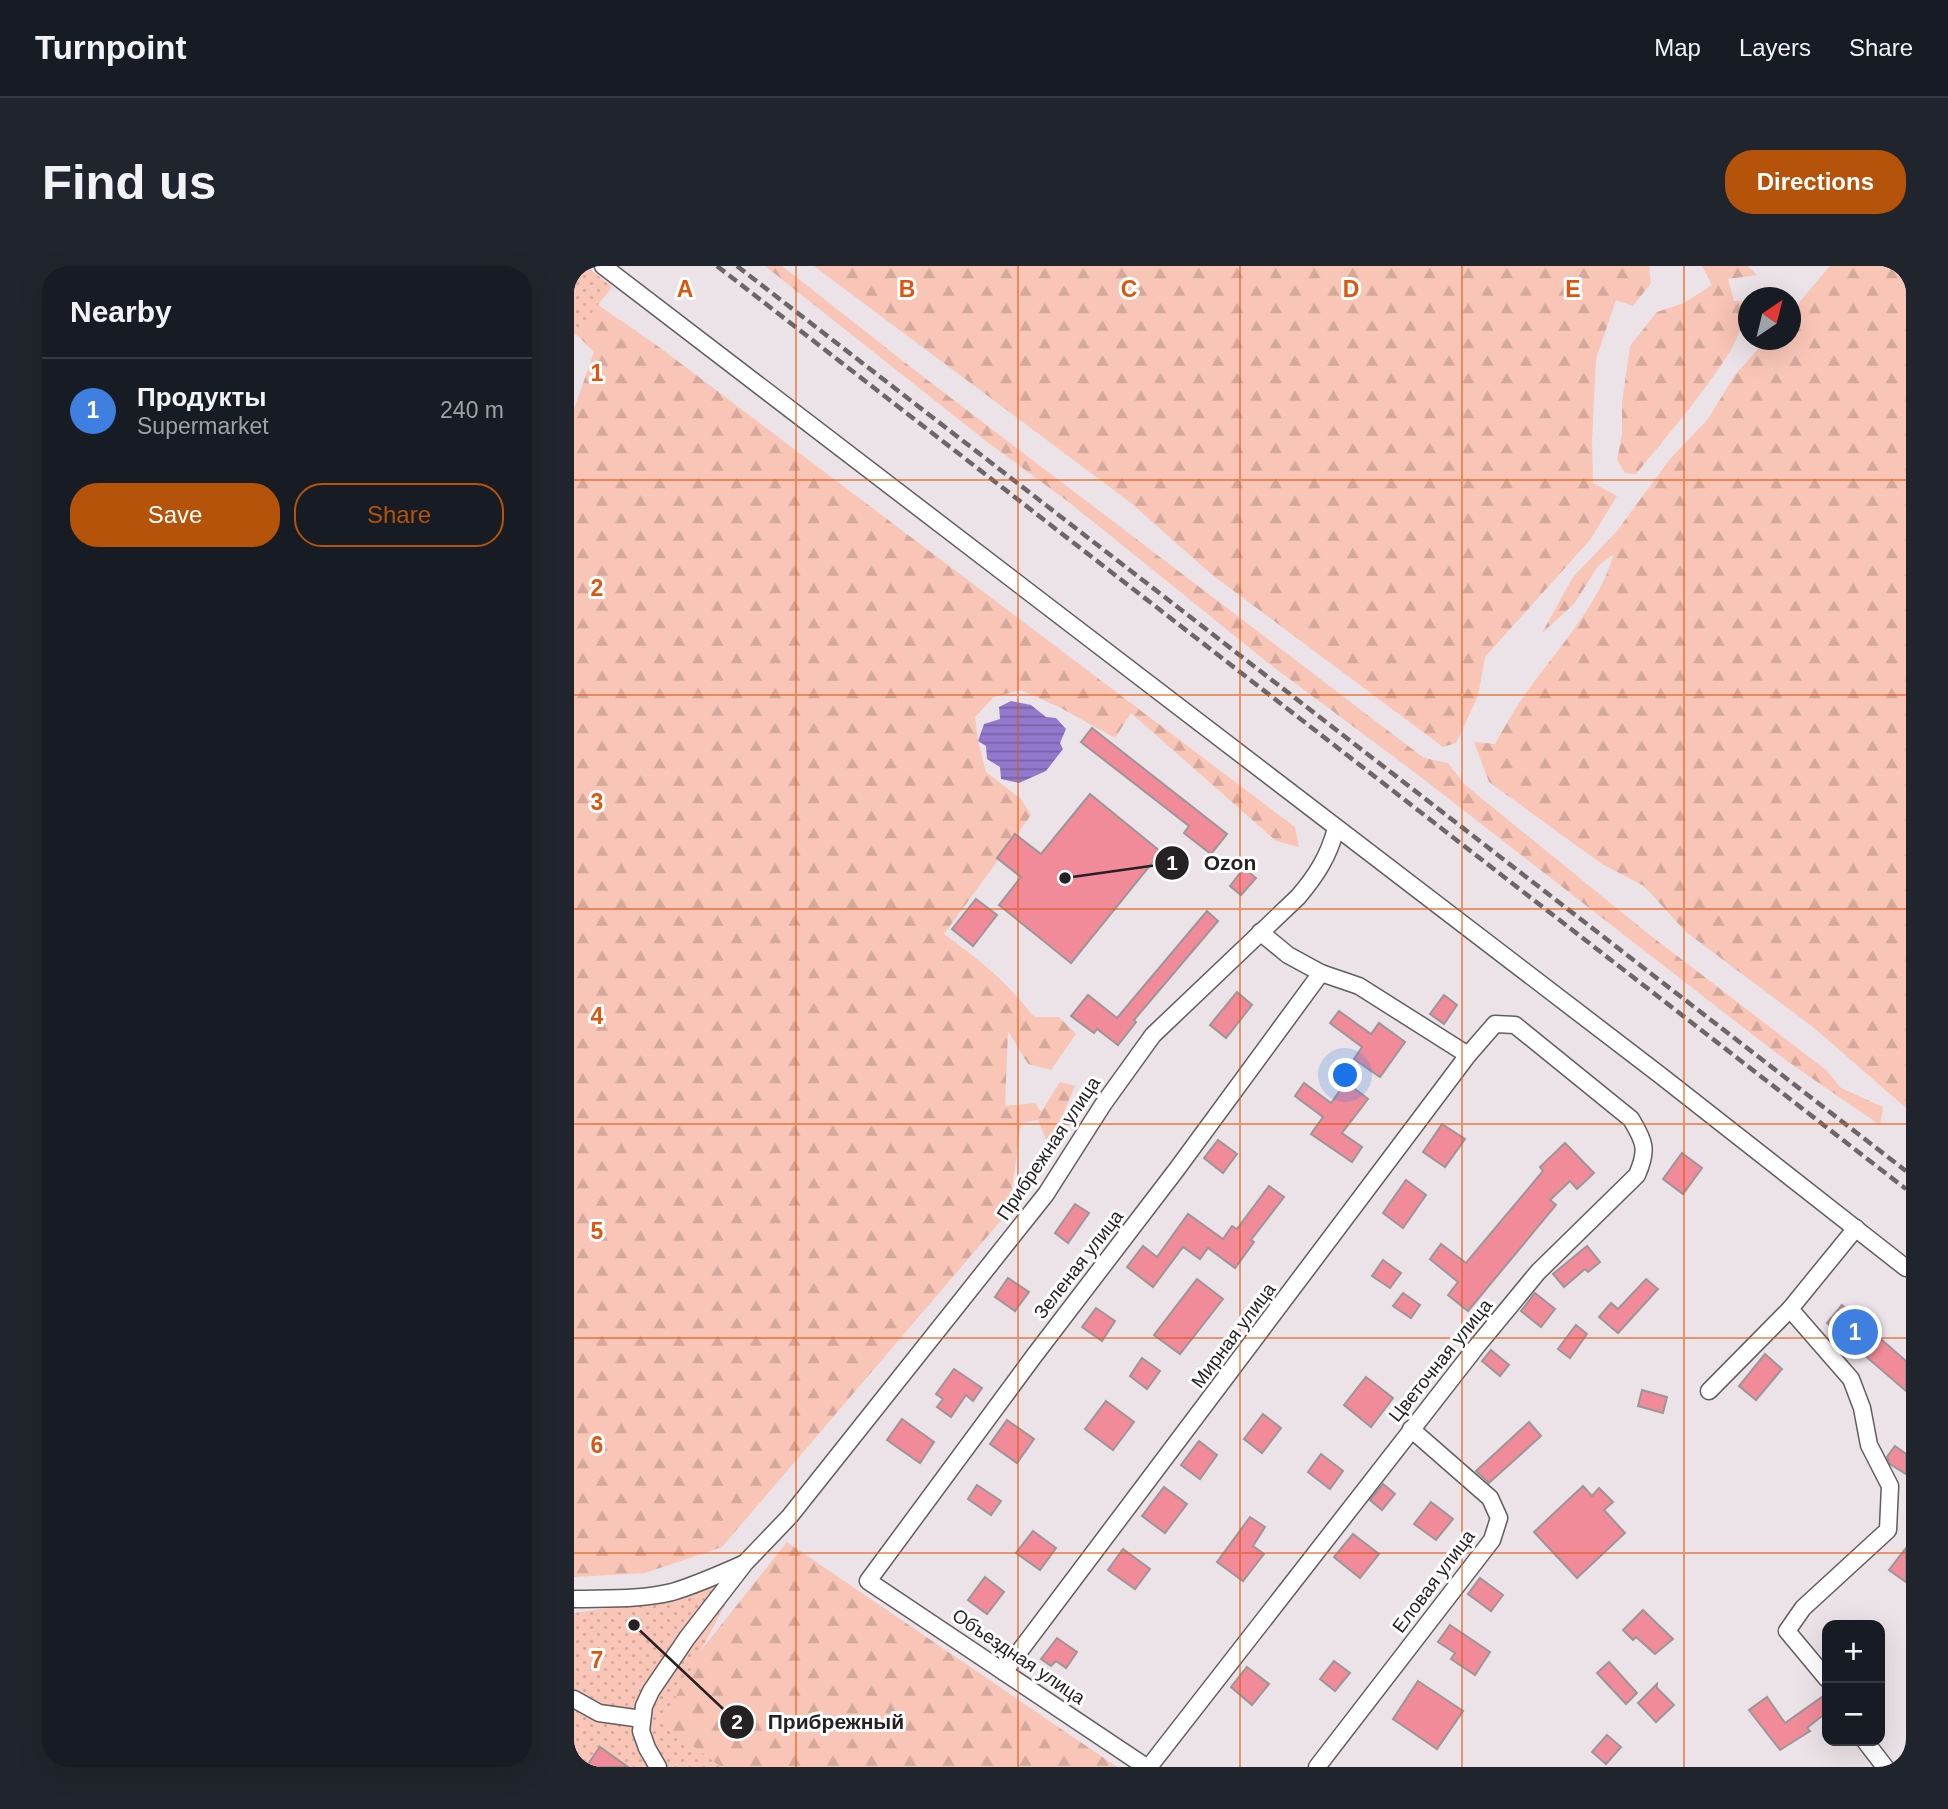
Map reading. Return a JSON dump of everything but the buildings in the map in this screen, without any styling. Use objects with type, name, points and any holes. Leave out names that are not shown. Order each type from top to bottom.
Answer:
[{"type":"street","points":[[603,266],[1906,1268]]},
{"type":"street","name":"Прибрежная улица","points":[[642,1719],[651,1691],[687,1638],[745,1563],[790,1516],[1046,1194],[1104,1103],[1153,1035],[1310,883],[1324,861],[1336,828]]},
{"type":"street","points":[[1260,932],[1288,955],[1321,973],[1359,986],[1468,1055]]},
{"type":"street","name":"Зеленая улица","points":[[868,1580],[1034,1356],[1177,1170],[1321,973]]},
{"type":"street","name":"Мирная улица","points":[[1004,1672],[1197,1419],[1468,1055],[1495,1024]]},
{"type":"street","name":"Цветочная улица","points":[[1147,1767],[1411,1429],[1538,1272],[1637,1175],[1644,1159],[1643,1139],[1631,1119],[1515,1025],[1495,1024]]},
{"type":"street","points":[[1709,1391],[1790,1309],[1856,1228]]},
{"type":"street","points":[[1790,1309],[1851,1378],[1862,1408],[1869,1445],[1890,1486],[1888,1530],[1803,1608],[1787,1631],[1822,1673]]},
{"type":"street","name":"Еловая улица","points":[[1317,1767],[1492,1540],[1499,1518],[1490,1499],[1411,1429]]},
{"type":"street","points":[[574,1599],[671,1592],[745,1563]]},
{"type":"street","name":"Объездная улица","points":[[868,1580],[1147,1767]]},
{"type":"street","points":[[574,1699],[598,1713],[642,1719],[641,1731],[658,1767]]},
{"type":"street","points":[[1869,1746],[1885,1767]]},
{"type":"green space","points":[[574,266],[586,266],[612,287],[574,335]]},
{"type":"green space","points":[[765,266],[782,266],[1424,758],[1448,763],[1464,784],[1646,932],[1826,1070],[1841,1088],[1883,1107],[1880,1125],[1784,1059],[1413,771],[1272,666],[1070,503],[986,441]]},
{"type":"green space","points":[[814,266],[1649,266],[1651,283],[1633,306],[1616,300],[1596,359],[1593,483],[1617,496],[1590,540],[1485,657],[1478,696],[1456,743],[1443,747],[1211,574],[1131,503]]},
{"type":"green space","points":[[1702,266],[1748,266],[1757,275],[1728,279],[1734,301],[1738,301],[1738,335],[1731,349],[1719,369],[1636,474],[1625,473],[1617,460],[1622,435],[1622,403],[1630,346],[1657,312],[1684,303],[1712,285]]},
{"type":"green space","points":[[1830,266],[1906,266],[1906,1108],[1813,1027],[1686,932],[1644,886],[1602,864],[1489,782],[1474,742],[1495,744],[1520,702],[1597,594],[1614,554],[1598,566],[1574,604],[1542,633],[1573,577],[1617,531],[1670,459],[1708,419],[1735,375],[1757,350],[1801,350],[1801,300]]},
{"type":"green space","points":[[581,293],[659,347],[1295,827],[1299,847],[1276,841],[1131,713],[1115,738],[1059,707],[1021,690],[994,697],[975,717],[986,772],[1021,799],[1031,815],[944,934],[992,972],[1034,1017],[1059,1017],[1076,1034],[1051,1070],[1028,1064],[1008,1031],[1005,1106],[1035,1103],[1041,1112],[1060,1082],[1075,1086],[1049,1147],[1038,1120],[1021,1123],[1009,1211],[722,1547],[645,1573],[574,1577],[574,409],[594,352],[574,332]]},
{"type":"green space","points":[[787,1542],[1117,1767],[689,1767],[655,1733],[660,1702]]},
{"type":"green space","points":[[743,1571],[662,1723],[721,1767],[574,1767],[574,1613],[658,1601]]},
{"type":"shaded area","points":[[1011,701],[1031,705],[1046,717],[1056,718],[1066,729],[1060,743],[1063,749],[1046,771],[1019,783],[1001,779],[1000,767],[987,759],[986,746],[978,741],[984,724],[1000,719],[999,707]]},
{"type":"railway","points":[[717,266],[1906,1189]]},
{"type":"railway","points":[[737,266],[1906,1171]]},
{"type":"place","name":"Ozon","points":[[1065,878]]},
{"type":"place","name":"Продукты","points":[[1855,1332]]},
{"type":"place","name":"Прибрежный","points":[[634,1625]]}]
